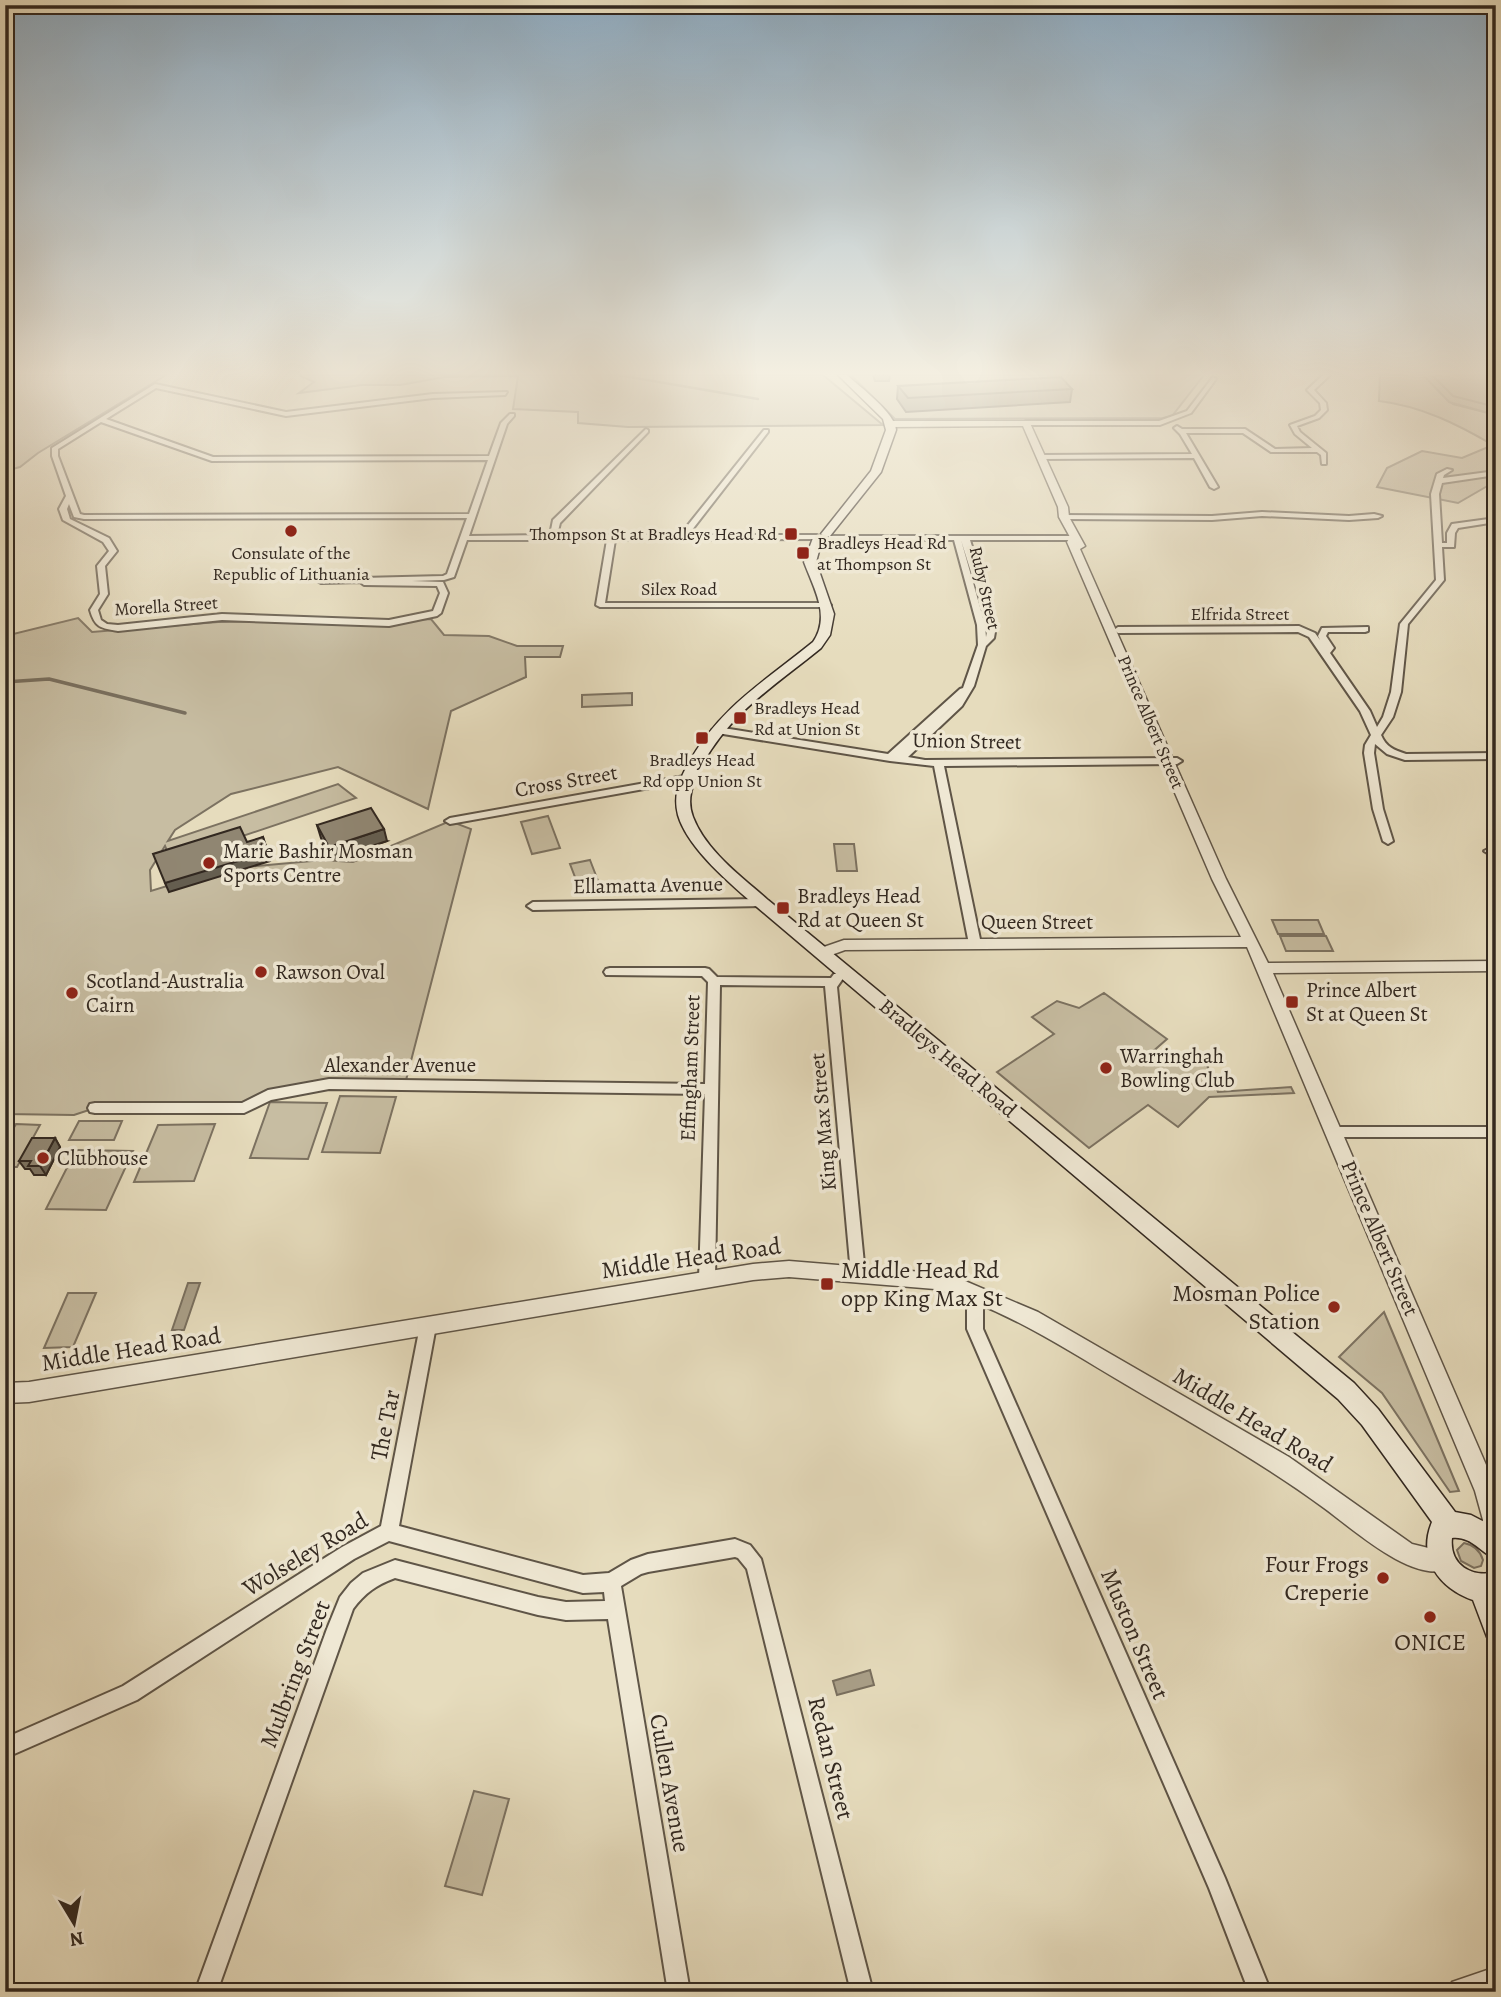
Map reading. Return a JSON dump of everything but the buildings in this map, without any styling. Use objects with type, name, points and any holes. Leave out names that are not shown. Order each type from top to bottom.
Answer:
[{"type":"main road","points":[[827,605],[810,562],[821,540],[877,468]]},
{"type":"main road","name":"Bradleys Head Road","points":[[827,605],[828,622],[820,641],[732,713],[717,730],[690,778],[682,799],[686,819],[723,869],[823,953],[839,976],[1354,1398],[1449,1525]]},
{"type":"main road","points":[[1492,1542],[1471,1526],[1449,1525],[1441,1530],[1436,1541],[1441,1561],[1448,1572],[1464,1584],[1489,1587],[1496,1628]]},
{"type":"street","name":"Morella Street","points":[[60,468],[70,496],[63,509],[66,520],[106,540],[113,551],[101,566],[104,594],[94,610],[97,621],[105,626],[118,628],[222,617],[389,623],[437,613],[443,593],[440,584],[364,583],[362,580]]},
{"type":"street","points":[[321,581],[449,577],[487,468]]},
{"type":"street","points":[[553,538],[556,522],[609,468]]},
{"type":"street","points":[[682,538],[737,468]]},
{"type":"street","name":"Prince Albert Street","points":[[1041,468],[1057,507],[1074,538],[1079,542],[1118,630],[1240,924],[1252,942],[1335,1132],[1486,1491],[1494,1520],[1492,1542]]},
{"type":"street","name":"Prince Albert Street","points":[[1046,468],[1063,507],[1063,514]]},
{"type":"street","points":[[1202,468],[1214,487]]},
{"type":"street","points":[[1388,841],[1378,809],[1370,745],[1377,738],[1388,717],[1396,692],[1404,624],[1440,580],[1437,545],[1439,524],[1435,495],[1441,474],[1449,470]]},
{"type":"street","points":[[1440,481],[1496,473]]},
{"type":"street","points":[[70,496],[77,515],[84,517],[471,516]]},
{"type":"street","points":[[1063,514],[1212,518],[1234,514],[1299,514],[1350,518],[1378,516]]},
{"type":"street","points":[[1254,519],[1285,518],[1299,514]]},
{"type":"street","points":[[1437,545],[1451,545],[1451,533],[1455,526],[1496,520]]},
{"type":"street","points":[[463,538],[1074,538]]},
{"type":"street","name":"Silex Road","points":[[611,538],[600,605],[827,605]]},
{"type":"street","name":"Prince Albert Street","points":[[1074,538],[1072,542],[1172,761]]},
{"type":"street","name":"Ruby Street","points":[[895,759],[957,706],[969,686],[982,645],[990,638],[992,626],[962,539]]},
{"type":"street","name":"Elfrida Street","points":[[1118,630],[1299,629],[1312,635],[1325,652],[1365,711],[1377,738]]},
{"type":"street","points":[[1325,652],[1331,648],[1322,636],[1325,631],[1365,629]]},
{"type":"street","name":"Union Street","points":[[717,730],[895,759],[938,763],[1172,761]]},
{"type":"street","points":[[1377,738],[1385,749],[1405,757]]},
{"type":"street","points":[[1371,762],[1405,757],[1496,756]]},
{"type":"street","points":[[938,763],[975,944]]},
{"type":"street","name":"Cross Street","points":[[450,821],[690,778]]},
{"type":"street","points":[[1496,848],[1489,851],[1496,855]]},
{"type":"street","name":"Ellamatta Avenue","points":[[533,906],[763,903]]},
{"type":"street","name":"Queen Street","points":[[823,953],[844,945],[1252,942]]},
{"type":"street","points":[[1263,968],[1496,966]]},
{"type":"street","points":[[610,972],[705,972],[714,981]]},
{"type":"street","name":"Effingham Street","points":[[707,1279],[714,981],[839,976]]},
{"type":"street","name":"King Max Street","points":[[839,976],[831,987],[858,1274]]},
{"type":"street","name":"Alexander Avenue","points":[[95,1108],[244,1108],[268,1096],[329,1084],[710,1089]]},
{"type":"street","points":[[1335,1132],[1496,1132]]},
{"type":"street","name":"Middle Head Road","points":[[5,1393],[29,1392],[707,1279],[789,1269],[935,1281],[981,1296],[1031,1318],[1281,1464],[1407,1554],[1441,1561]]},
{"type":"street","name":"Muston Street","points":[[981,1296],[975,1310],[975,1329],[1218,1885],[1260,1992]]},
{"type":"street","name":"The Tar","points":[[389,1532],[428,1326]]},
{"type":"street","name":"Wolseley Road","points":[[5,1748],[130,1693],[348,1553],[389,1532],[573,1583],[611,1582],[637,1566],[735,1548]]},
{"type":"street","name":"Redan Street","points":[[735,1548],[744,1550],[755,1565],[862,1992]]},
{"type":"street","name":"Mulbring Street","points":[[206,1992],[346,1602],[357,1589],[369,1579],[395,1569],[566,1611],[615,1610]]},
{"type":"street","name":"Cullen Avenue","points":[[611,1582],[679,1992]]},
{"type":"street","points":[[1462,1992],[1496,1981]]},
{"type":"shaded area","points":[[1387,468],[1496,468],[1496,481],[1458,503],[1377,487]]},
{"type":"shaded area","points":[[78,618],[92,632],[218,622],[431,619],[444,635],[489,636],[517,646],[563,646],[560,657],[525,657],[526,677],[451,711],[428,809],[338,767],[231,794],[175,830],[168,841],[338,784],[356,798],[171,860],[165,846],[150,870],[151,891],[222,869],[323,860],[353,862],[450,821],[471,829],[405,1084],[329,1084],[268,1095],[244,1108],[95,1108],[74,1115],[5,1114],[5,636]]},
{"type":"shaded area","points":[[632,693],[632,705],[582,707],[582,695]]},
{"type":"shaded area","points":[[548,816],[560,848],[532,854],[521,822]]},
{"type":"shaded area","points":[[834,844],[854,844],[857,871],[837,871]]},
{"type":"shaded area","points":[[590,860],[600,886],[580,890],[570,864]]},
{"type":"shaded area","points":[[1272,920],[1318,920],[1324,934],[1278,934]]},
{"type":"shaded area","points":[[1280,936],[1326,936],[1333,951],[1286,951]]},
{"type":"shaded area","name":"Warringhah Bowling Club","points":[[1104,993],[1167,1039],[1150,1054],[1172,1063],[1206,1063],[1218,1092],[1291,1087],[1294,1093],[1209,1097],[1178,1127],[1148,1105],[1089,1148],[997,1072],[1054,1034],[1032,1017],[1057,1001],[1079,1008]]},
{"type":"shaded area","points":[[340,1096],[396,1097],[380,1153],[322,1152]]},
{"type":"shaded area","points":[[270,1102],[327,1103],[308,1159],[250,1158]]},
{"type":"shaded area","points":[[79,1121],[122,1121],[114,1140],[69,1140]]},
{"type":"shaded area","points":[[16,1124],[40,1125],[17,1167],[5,1167],[5,1143]]},
{"type":"shaded area","points":[[215,1124],[194,1181],[134,1182],[158,1125]]},
{"type":"shaded area","points":[[76,1150],[133,1151],[106,1210],[46,1209]]},
{"type":"shaded area","points":[[68,1293],[96,1293],[73,1347],[44,1348]]},
{"type":"shaded area","points":[[1384,1312],[1459,1491],[1450,1492],[1382,1393],[1339,1357]]},
{"type":"shaded area","points":[[1464,1543],[1478,1551],[1483,1560],[1481,1566],[1474,1568],[1461,1561],[1457,1550]]},
{"type":"shaded area","points":[[474,1791],[509,1799],[482,1895],[445,1886]]},
{"type":"water","points":[[188,1283],[200,1283],[184,1330],[172,1330]]},
{"type":"water","points":[[870,1670],[874,1685],[837,1695],[833,1681]]},
{"type":"waterway","points":[[5,682],[49,679],[185,713]]},
{"type":"place","name":"Consulate of the Republic of Lithuania","points":[[291,531]]},
{"type":"place","name":"Thompson St at Bradleys Head Rd","points":[[791,534]]},
{"type":"place","name":"Bradleys Head Rd at Thompson St","points":[[803,553]]},
{"type":"place","name":"Bradleys Head Rd at Union St","points":[[740,718]]},
{"type":"place","name":"Bradleys Head Rd opp Union St","points":[[702,738]]},
{"type":"place","name":"Marie Bashir Mosman Sports Centre","points":[[209,863]]},
{"type":"place","name":"Bradleys Head Rd at Queen St","points":[[783,908]]},
{"type":"place","name":"Rawson Oval","points":[[261,972]]},
{"type":"place","name":"Scotland-Australia Cairn","points":[[72,993]]},
{"type":"place","name":"Prince Albert St at Queen St","points":[[1292,1002]]},
{"type":"place","name":"Warringhah Bowling Club","points":[[1106,1068]]},
{"type":"place","name":"Clubhouse","points":[[43,1158]]},
{"type":"place","name":"Middle Head Rd opp King Max St","points":[[827,1284]]},
{"type":"place","name":"Mosman Police Station","points":[[1334,1307]]},
{"type":"place","name":"Four Frogs Creperie","points":[[1383,1578]]},
{"type":"place","name":"ONICE","points":[[1430,1617]]}]
